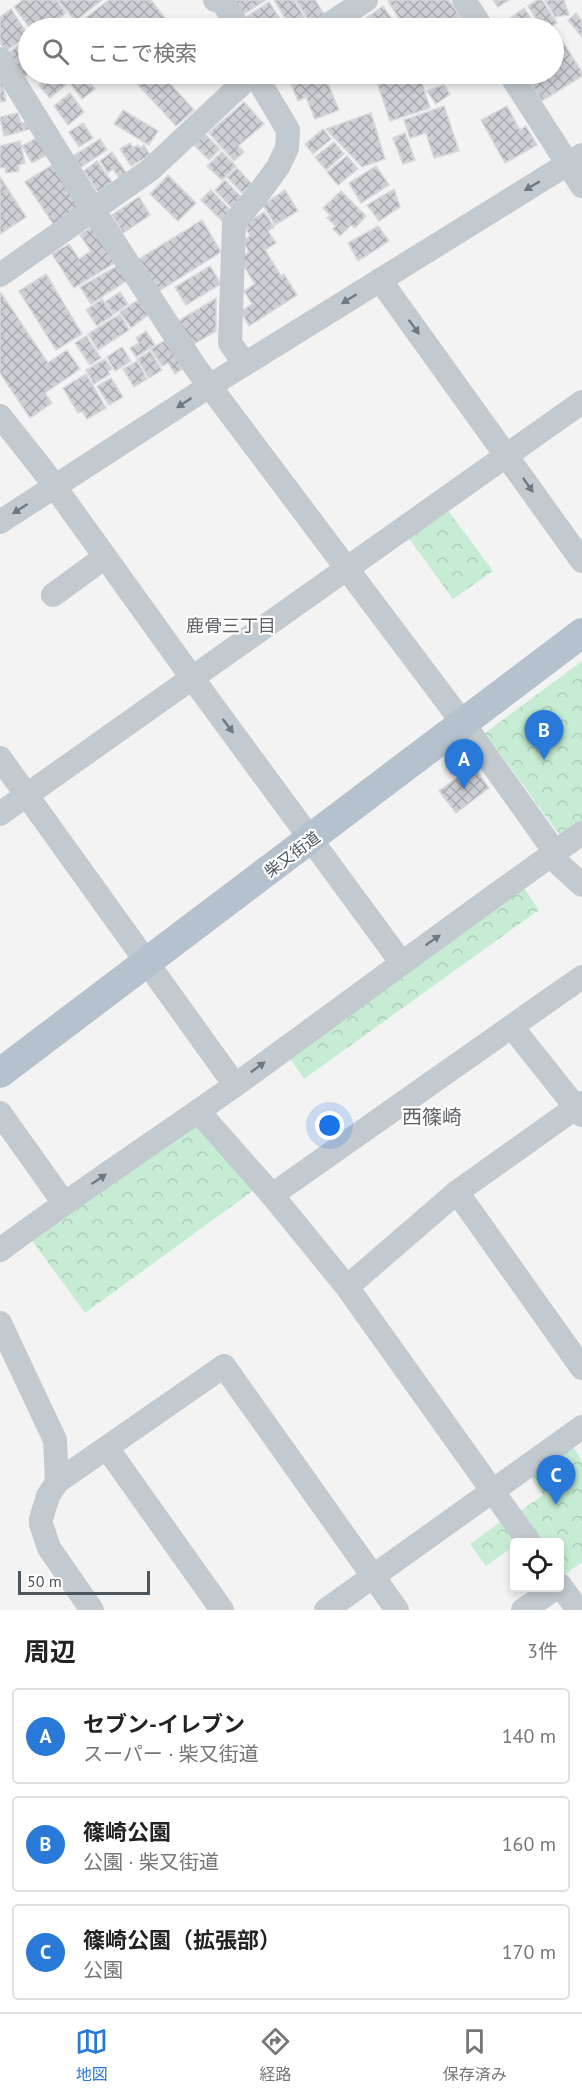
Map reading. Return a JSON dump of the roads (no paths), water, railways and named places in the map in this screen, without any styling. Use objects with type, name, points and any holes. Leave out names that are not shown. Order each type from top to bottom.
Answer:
[{"type":"main road","name":"柴又街道","points":[[0,1073],[582,633]]},
{"type":"street","points":[[215,0],[222,1],[233,18]]},
{"type":"street","points":[[338,18],[366,0]]},
{"type":"street","points":[[464,0],[476,18]]},
{"type":"street","points":[[0,59],[94,211],[196,368],[463,723],[555,852],[559,864],[582,885]]},
{"type":"street","points":[[0,275],[150,170],[242,84]]},
{"type":"street","points":[[245,364],[230,343],[234,223],[278,167],[287,148],[288,130],[261,84]]},
{"type":"street","points":[[518,84],[575,160],[582,186]]},
{"type":"street","points":[[0,522],[210,385],[575,160]]},
{"type":"street","points":[[380,280],[582,561]]},
{"type":"street","points":[[0,814],[582,402]]},
{"type":"street","points":[[0,416],[55,487],[401,962]]},
{"type":"street","points":[[53,595],[105,557]]},
{"type":"street","points":[[0,758],[235,1085]]},
{"type":"street","points":[[0,1250],[235,1085],[401,962],[582,833]]},
{"type":"street","points":[[272,1195],[582,977]]},
{"type":"street","points":[[347,1287],[457,1192],[580,1108],[512,1027]]},
{"type":"street","points":[[198,1111],[272,1195],[347,1287],[526,1538]]},
{"type":"street","points":[[0,1113],[64,1203]]},
{"type":"street","points":[[457,1192],[582,1368]]},
{"type":"street","points":[[0,1323],[55,1440],[57,1482]]},
{"type":"street","points":[[92,1610],[49,1548],[41,1524],[48,1496],[57,1482],[224,1366],[397,1610]]},
{"type":"street","points":[[326,1610],[582,1427]]},
{"type":"street","points":[[107,1448],[222,1610]]},
{"type":"street","points":[[523,1610],[549,1592]]},
{"type":"street","points":[[563,1592],[578,1610]]},
{"type":"place","name":"篠崎公園","points":[[544,760]]},
{"type":"place","name":"セブン-イレブン","points":[[464,789]]},
{"type":"place","name":"篠崎公園（拡張部）","points":[[556,1505]]},
{"type":"district","name":"鹿骨三丁目","points":[[231,625]]},
{"type":"district","name":"西篠崎","points":[[432,1117]]}]
